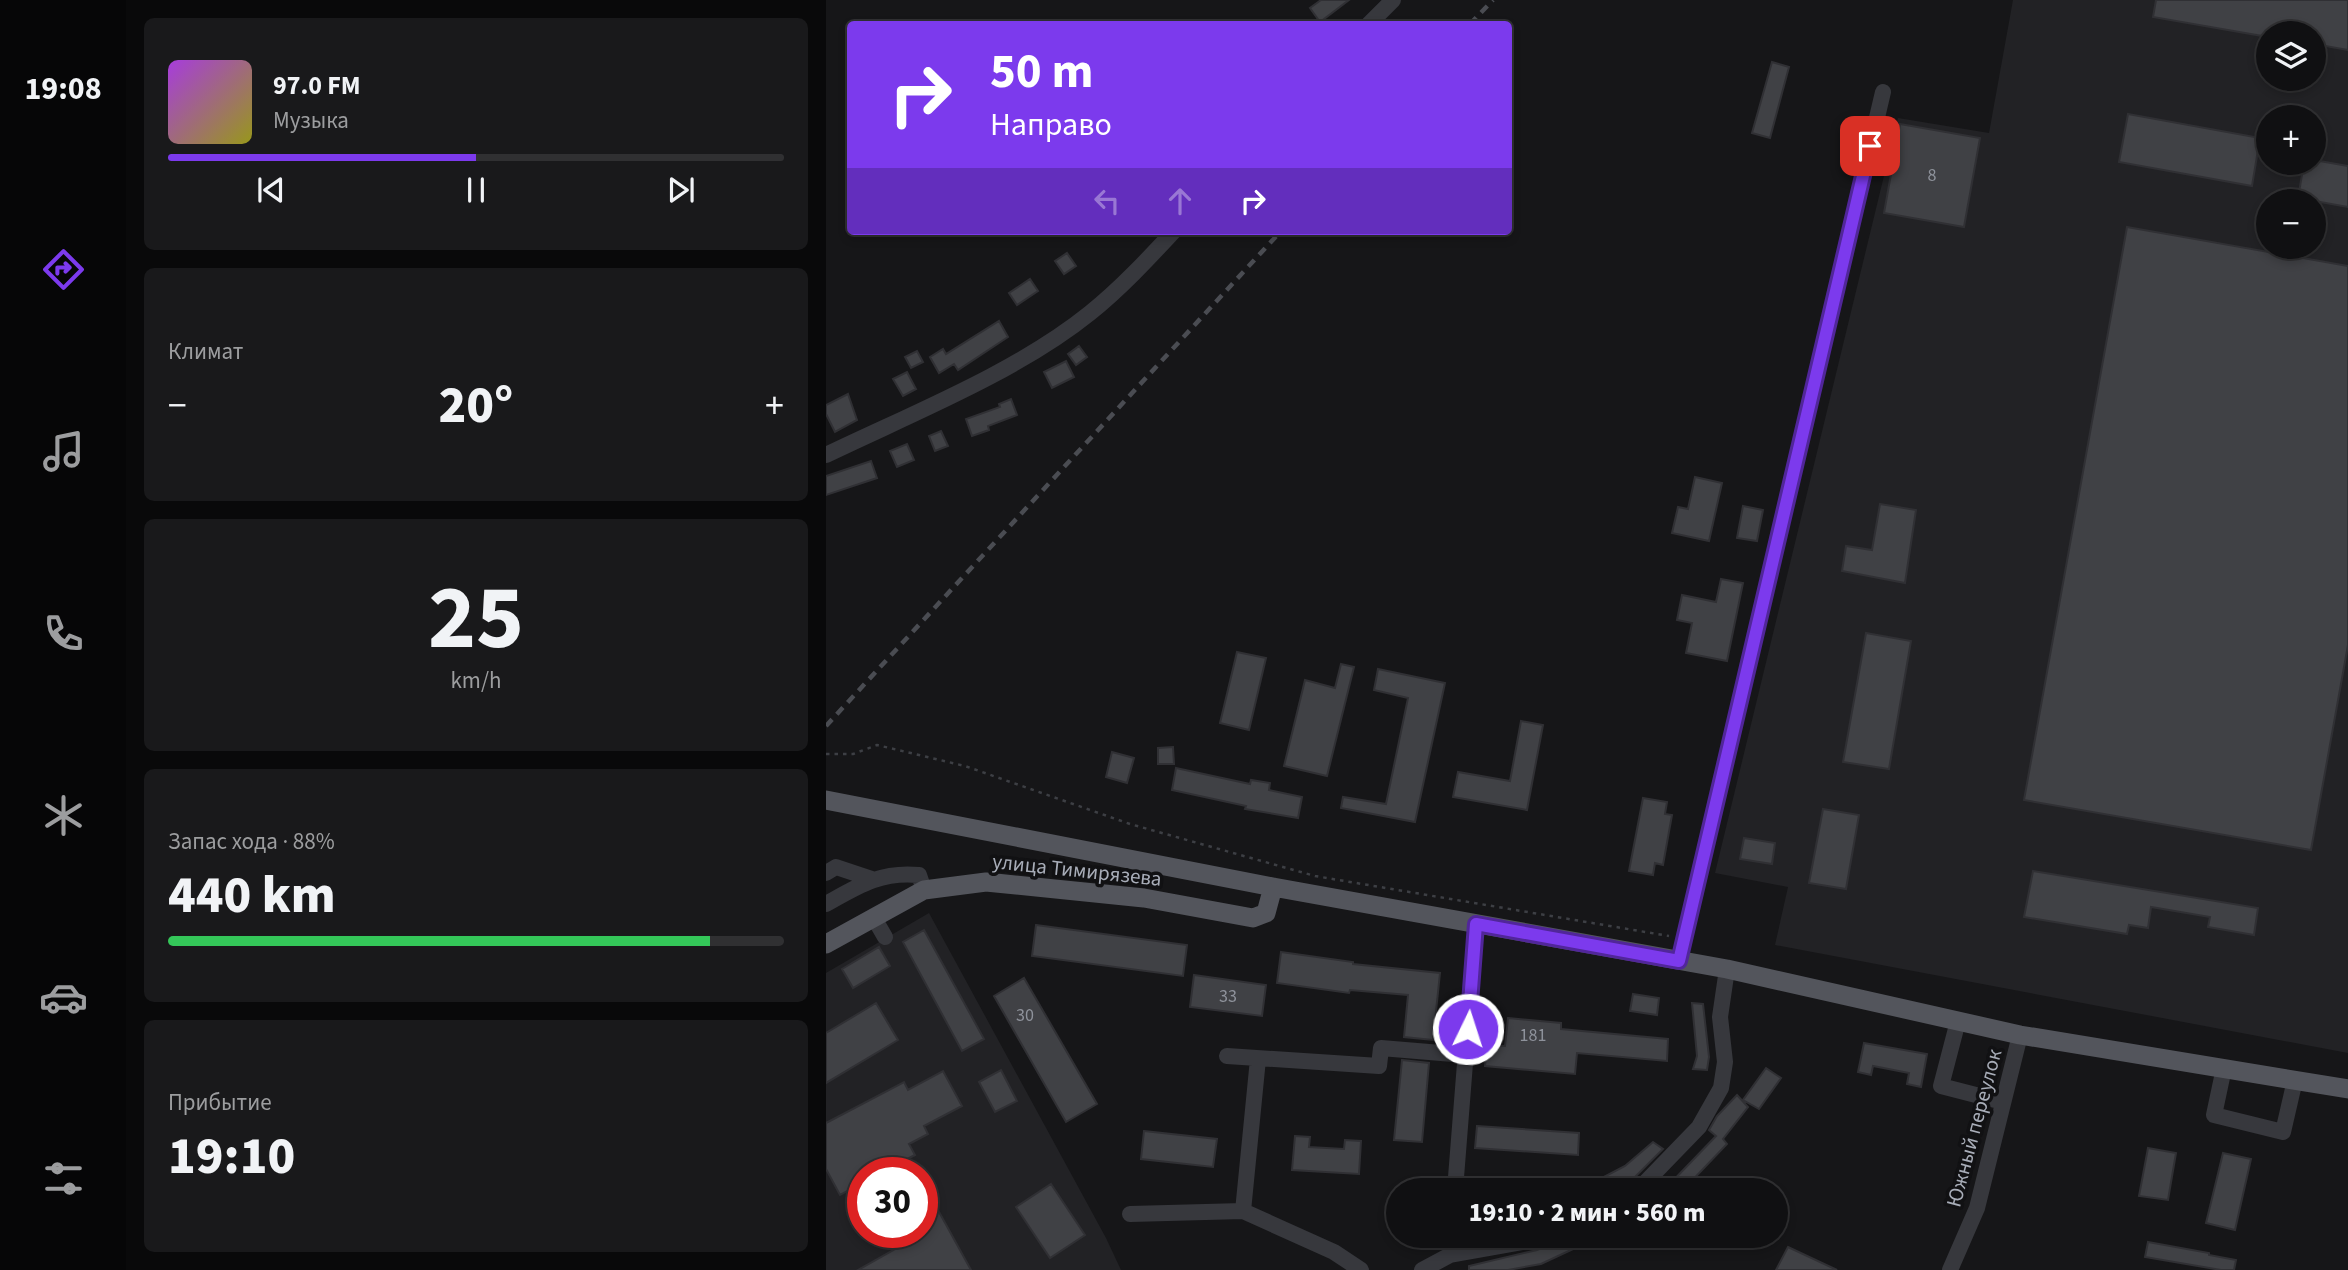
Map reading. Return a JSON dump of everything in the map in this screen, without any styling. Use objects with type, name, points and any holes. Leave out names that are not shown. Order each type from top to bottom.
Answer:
[{"type":"main road","points":[[826,800],[1273,887],[1727,969],[2020,1035],[2348,1089]]},
{"type":"main road","name":"улица Тимирязева","points":[[826,944],[924,890],[986,882],[1144,898],[1252,918],[1266,913],[1273,887]]},
{"type":"street","points":[[1372,21],[1393,0]]},
{"type":"street","points":[[1679,961],[1883,92]]},
{"type":"street","points":[[826,455],[1007,367],[1047,343],[1091,313],[1170,235]]},
{"type":"street","points":[[826,873],[836,867],[872,879]]},
{"type":"street","points":[[826,904],[872,879],[905,874],[919,875],[924,890]]},
{"type":"street","points":[[874,918],[885,937]]},
{"type":"street","points":[[1456,1178],[1476,924]]},
{"type":"street","points":[[1649,1178],[1699,1127],[1721,1088],[1725,1062],[1720,1017],[1727,969]]},
{"type":"street","points":[[1958,1021],[1941,1086],[2003,1102]]},
{"type":"street","name":"Южный переулок","points":[[1950,1270],[1977,1208],[2020,1035]]},
{"type":"street","points":[[1227,1056],[1379,1066],[1381,1048],[1465,1055]]},
{"type":"street","points":[[1243,1211],[1258,1059]]},
{"type":"street","points":[[2224,1068],[2214,1115],[2283,1132],[2295,1080]]},
{"type":"street","points":[[1130,1214],[1243,1211],[1334,1252],[1361,1270]]},
{"type":"street","points":[[1450,1255],[1451,1248]]},
{"type":"street","points":[[1422,1270],[1450,1255],[1489,1248]]},
{"type":"path","points":[[826,754],[853,754],[877,746],[965,766],[1130,824],[1315,876],[1668,936]]},
{"type":"shaded area","points":[[2013,0],[2348,0],[2348,1053],[1775,945],[1788,887],[1715,873],[1898,118],[1989,133]]},
{"type":"shaded area","points":[[929,913],[1121,1270],[826,1270],[826,973]]},
{"type":"building","points":[[1321,0],[1349,0],[1321,21],[1310,8]]},
{"type":"building","points":[[2156,0],[2348,0],[2348,50],[2326,46],[2326,21],[2256,21],[2256,35],[2153,17]]},
{"type":"building","points":[[1772,62],[1789,67],[1770,138],[1752,133]]},
{"type":"building","points":[[2128,114],[2256,137],[2252,186],[2119,162]]},
{"type":"building","points":[[1900,124],[1980,138],[1964,227],[1884,213]]},
{"type":"building","points":[[2326,162],[2348,166],[2348,207],[2326,203],[2326,189],[2300,189],[2302,175],[2326,175]]},
{"type":"building","points":[[2127,227],[2256,250],[2256,259],[2308,259],[2348,266],[2348,645],[2311,850],[2024,800]]},
{"type":"building","points":[[1067,253],[1076,266],[1064,274],[1055,261]]},
{"type":"building","points":[[1030,279],[1038,291],[1017,305],[1009,293]]},
{"type":"building","points":[[999,321],[1008,337],[958,370],[954,364],[939,373],[930,357],[943,349],[946,354]]},
{"type":"building","points":[[1079,346],[1087,357],[1076,365],[1068,354]]},
{"type":"building","points":[[917,351],[923,362],[911,368],[905,357]]},
{"type":"building","points":[[1066,361],[1074,377],[1052,388],[1044,372]]},
{"type":"building","points":[[907,372],[916,389],[903,396],[893,379]]},
{"type":"building","points":[[848,394],[857,420],[835,432],[826,414],[826,405]]},
{"type":"building","points":[[1011,399],[1017,415],[988,426],[989,430],[972,436],[966,419],[1000,407],[999,404]]},
{"type":"building","points":[[941,431],[948,446],[935,451],[929,436]]},
{"type":"building","points":[[907,444],[914,460],[897,467],[890,451]]},
{"type":"building","points":[[871,461],[877,478],[826,495],[826,476]]},
{"type":"building","points":[[1695,477],[1722,483],[1709,541],[1672,533],[1678,507],[1688,509]]},
{"type":"building","points":[[1880,504],[1916,510],[1905,583],[1842,571],[1846,546],[1872,550]]},
{"type":"building","points":[[1743,506],[1763,510],[1757,541],[1737,538]]},
{"type":"building","points":[[1721,579],[1743,583],[1727,661],[1686,653],[1692,623],[1677,620],[1682,595],[1716,602]]},
{"type":"building","points":[[1866,633],[1911,641],[1889,769],[1843,762]]},
{"type":"building","points":[[1237,652],[1266,658],[1249,730],[1220,723]]},
{"type":"building","points":[[1341,664],[1354,667],[1327,776],[1284,766],[1305,680],[1335,688]]},
{"type":"building","points":[[1378,669],[1445,683],[1415,822],[1341,808],[1343,797],[1386,804],[1408,698],[1374,690]]},
{"type":"building","points":[[1521,721],[1543,725],[1527,810],[1453,797],[1458,772],[1510,781]]},
{"type":"building","points":[[1173,747],[1174,764],[1158,764],[1158,748]]},
{"type":"building","points":[[1112,752],[1134,758],[1127,783],[1106,777]]},
{"type":"building","points":[[1176,768],[1250,784],[1251,780],[1270,783],[1269,790],[1302,797],[1298,818],[1245,809],[1246,806],[1172,790]]},
{"type":"building","points":[[1643,798],[1667,802],[1665,814],[1672,815],[1663,865],[1655,863],[1653,875],[1629,871]]},
{"type":"building","points":[[1823,809],[1859,815],[1846,889],[1809,883]]},
{"type":"building","points":[[1744,838],[1775,843],[1772,864],[1740,859]]},
{"type":"building","points":[[2033,871],[2258,908],[2254,935],[2208,927],[2210,917],[2151,907],[2148,928],[2129,925],[2127,934],[2024,917]]},
{"type":"building","points":[[1036,925],[1187,945],[1183,976],[1032,956]]},
{"type":"building","points":[[924,930],[984,1039],[962,1051],[903,942]]},
{"type":"building","points":[[879,947],[890,966],[853,988],[842,969]]},
{"type":"building","points":[[1281,952],[1353,964],[1440,973],[1433,1040],[1404,1037],[1408,995],[1350,990],[1349,993],[1277,983]]},
{"type":"building","points":[[1194,975],[1266,985],[1262,1016],[1190,1007]]},
{"type":"building","points":[[1024,978],[1097,1104],[1066,1122],[994,996]]},
{"type":"building","points":[[1633,994],[1659,998],[1657,1015],[1630,1011]]},
{"type":"building","points":[[876,1003],[898,1040],[826,1083],[826,1033]]},
{"type":"building","points":[[1692,1003],[1703,1004],[1709,1057],[1707,1070],[1693,1069],[1697,1056]]},
{"type":"building","points":[[1508,1018],[1561,1023],[1561,1029],[1668,1039],[1667,1061],[1577,1053],[1575,1074],[1485,1066],[1487,1045],[1505,1046]]},
{"type":"building","points":[[1864,1043],[1927,1054],[1921,1087],[1907,1084],[1909,1073],[1873,1066],[1871,1075],[1858,1072]]},
{"type":"building","points":[[1402,1060],[1429,1063],[1422,1142],[1394,1140]]},
{"type":"building","points":[[1766,1068],[1781,1078],[1759,1109],[1743,1100]]},
{"type":"building","points":[[1001,1070],[1017,1101],[995,1112],[979,1082]]},
{"type":"building","points":[[943,1071],[962,1106],[924,1126],[928,1134],[909,1144],[915,1155],[911,1157],[847,1157],[847,1191],[840,1195],[826,1169],[826,1123],[904,1082],[908,1090]]},
{"type":"building","points":[[1737,1095],[1748,1107],[1723,1139],[1727,1144],[1694,1178],[1676,1178],[1716,1136],[1709,1130],[1717,1116]]},
{"type":"building","points":[[1477,1126],[1579,1133],[1578,1155],[1475,1148]]},
{"type":"building","points":[[1144,1131],[1217,1139],[1213,1167],[1141,1159]]},
{"type":"building","points":[[1295,1136],[1310,1137],[1309,1147],[1344,1149],[1345,1140],[1361,1141],[1359,1174],[1292,1170]]},
{"type":"building","points":[[1653,1142],[1663,1149],[1634,1178],[1602,1178],[1625,1166]]},
{"type":"building","points":[[2148,1148],[2176,1153],[2168,1200],[2139,1196]]},
{"type":"building","points":[[2223,1153],[2251,1159],[2235,1230],[2206,1223]]},
{"type":"building","points":[[1051,1184],[1085,1235],[1050,1258],[1016,1207]]},
{"type":"building","points":[[938,1210],[971,1270],[858,1270],[897,1248],[938,1248]]},
{"type":"building","points":[[2148,1242],[2236,1260],[2234,1270],[2145,1257]]},
{"type":"building","points":[[1788,1247],[1837,1270],[1776,1270]]},
{"type":"building","points":[[1575,1248],[1541,1264],[1508,1270],[1469,1270],[1469,1266],[1537,1250]]},
{"type":"railway","points":[[1473,21],[1493,0]]},
{"type":"railway","points":[[826,726],[1277,235]]},
{"type":"route","points":[[1468,1029],[1476,924],[1679,961],[1870,146]]}]
